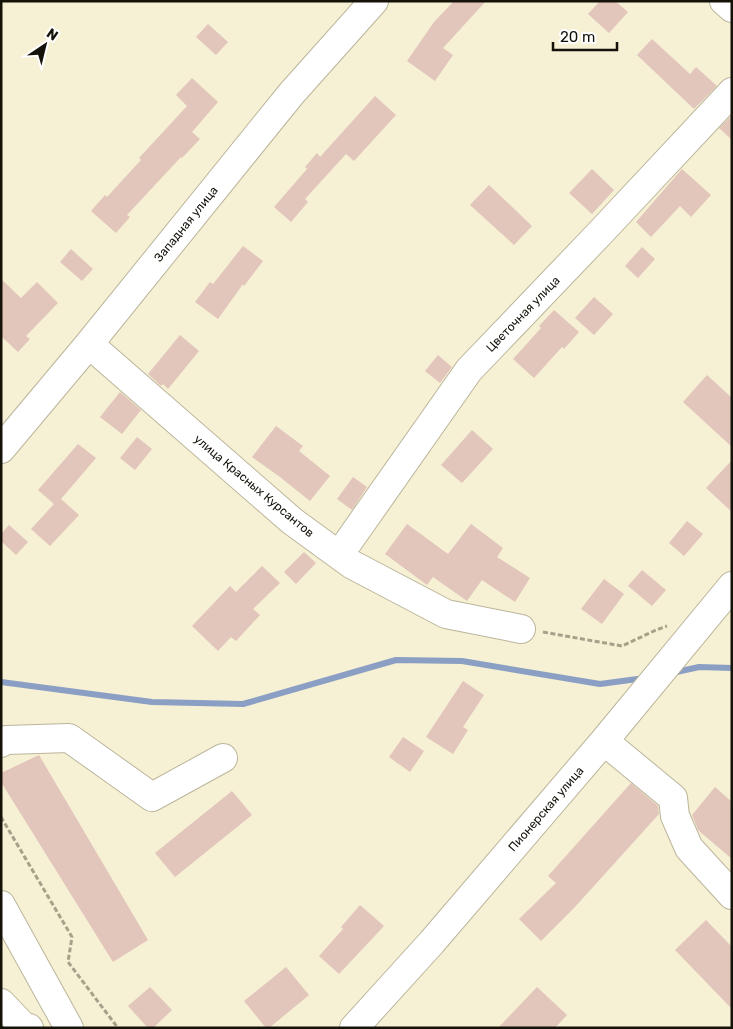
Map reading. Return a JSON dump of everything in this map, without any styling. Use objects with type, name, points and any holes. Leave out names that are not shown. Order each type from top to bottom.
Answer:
[{"type":"street","name":"Западная улица","points":[[1,449],[90,344],[291,94],[374,1]]},
{"type":"street","points":[[724,1],[732,8]]},
{"type":"street","name":"Цветочная улица","points":[[339,555],[469,370],[732,92]]},
{"type":"street","name":"улица Красных Курсантов","points":[[90,344],[292,521],[351,564],[446,614],[521,629]]},
{"type":"street","name":"Пионерская улица","points":[[357,1027],[604,741],[732,586]]},
{"type":"street","points":[[1,743],[6,740],[70,738],[152,797],[224,758]]},
{"type":"street","points":[[604,741],[673,798],[675,816],[689,848],[732,895]]},
{"type":"street","points":[[1,905],[69,1028]]},
{"type":"street","points":[[1,1003],[23,1026],[29,1028]]},
{"type":"path","points":[[521,629],[622,646],[665,626],[676,626],[692,633]]},
{"type":"path","points":[[1,817],[72,937],[68,962],[118,1028]]},
{"type":"building","points":[[454,1],[486,1],[443,48],[453,55],[435,81],[407,61],[434,22]]},
{"type":"building","points":[[600,1],[615,1],[628,12],[609,33],[588,14]]},
{"type":"building","points":[[208,24],[228,42],[216,55],[196,37]]},
{"type":"building","points":[[652,39],[690,74],[696,67],[717,86],[694,109],[637,55]]},
{"type":"building","points":[[192,78],[218,102],[192,132],[200,139],[127,215],[130,217],[116,233],[91,211],[105,195],[107,197],[141,160],[139,158],[187,106],[176,95]]},
{"type":"building","points":[[375,96],[396,115],[354,161],[346,154],[305,199],[308,202],[291,222],[274,207],[307,169],[305,167],[317,153],[320,157]]},
{"type":"building","points":[[732,115],[732,140],[719,128]]},
{"type":"building","points":[[592,169],[614,190],[592,214],[569,193]]},
{"type":"building","points":[[682,169],[711,195],[691,217],[680,206],[651,237],[636,222]]},
{"type":"building","points":[[489,185],[532,226],[514,245],[470,205]]},
{"type":"building","points":[[243,246],[263,261],[244,286],[243,284],[218,319],[195,302],[210,282],[213,284]]},
{"type":"building","points":[[642,247],[655,259],[638,278],[625,266]]},
{"type":"building","points":[[71,249],[93,269],[82,281],[60,262]]},
{"type":"building","points":[[1,279],[21,298],[37,282],[58,303],[26,336],[30,339],[18,352],[1,336]]},
{"type":"building","points":[[594,297],[613,314],[594,335],[575,318]]},
{"type":"building","points":[[554,310],[579,332],[564,349],[562,347],[534,378],[513,359],[541,328],[539,326]]},
{"type":"building","points":[[180,335],[199,351],[168,389],[163,384],[161,386],[148,374]]},
{"type":"building","points":[[438,355],[452,367],[440,383],[425,371]]},
{"type":"building","points":[[707,375],[732,398],[732,447],[683,402]]},
{"type":"building","points":[[120,392],[141,410],[122,434],[100,417]]},
{"type":"building","points":[[276,426],[303,446],[299,451],[330,476],[310,501],[252,457]]},
{"type":"building","points":[[472,430],[493,449],[462,483],[441,465]]},
{"type":"building","points":[[137,437],[152,449],[135,470],[120,458]]},
{"type":"building","points":[[78,444],[96,458],[61,499],[79,515],[50,546],[31,529],[54,504],[38,490]]},
{"type":"building","points":[[732,460],[732,512],[706,488]]},
{"type":"building","points":[[353,477],[367,487],[352,510],[337,499]]},
{"type":"building","points":[[687,521],[703,534],[684,556],[669,543]]},
{"type":"building","points":[[407,524],[448,554],[471,524],[503,548],[497,557],[530,578],[515,602],[482,580],[467,601],[433,577],[427,585],[385,554]]},
{"type":"building","points":[[9,525],[28,542],[16,555],[1,541],[1,534]]},
{"type":"building","points":[[304,552],[316,563],[296,584],[284,572]]},
{"type":"building","points":[[262,566],[280,583],[253,609],[260,615],[236,641],[231,637],[218,651],[192,626],[230,586],[236,592]]},
{"type":"building","points":[[642,570],[666,590],[652,606],[628,586]]},
{"type":"building","points":[[604,579],[624,594],[602,624],[581,609]]},
{"type":"building","points":[[463,681],[484,695],[463,727],[468,730],[453,754],[426,737]]},
{"type":"building","points":[[403,737],[424,751],[410,772],[389,757]]},
{"type":"building","points":[[39,755],[148,940],[113,962],[1,782],[1,773]]},
{"type":"building","points":[[631,783],[658,806],[659,814],[574,908],[541,941],[519,919],[556,883],[548,876]]},
{"type":"building","points":[[715,787],[732,802],[732,859],[698,830],[692,815]]},
{"type":"building","points":[[232,791],[252,815],[175,877],[155,853]]},
{"type":"building","points":[[360,905],[384,926],[339,974],[319,956],[343,929],[341,927]]},
{"type":"building","points":[[706,920],[732,947],[732,1009],[675,950]]},
{"type":"building","points":[[286,967],[309,995],[269,1028],[266,1028],[244,1001]]},
{"type":"building","points":[[150,987],[172,1010],[153,1028],[148,1028],[128,1006]]},
{"type":"building","points":[[537,987],[567,1015],[555,1028],[498,1028]]},
{"type":"waterway","points":[[1,682],[152,702],[243,704],[396,660],[462,661],[600,684],[645,678]]},
{"type":"waterway","points":[[672,673],[699,667],[732,668]]}]
